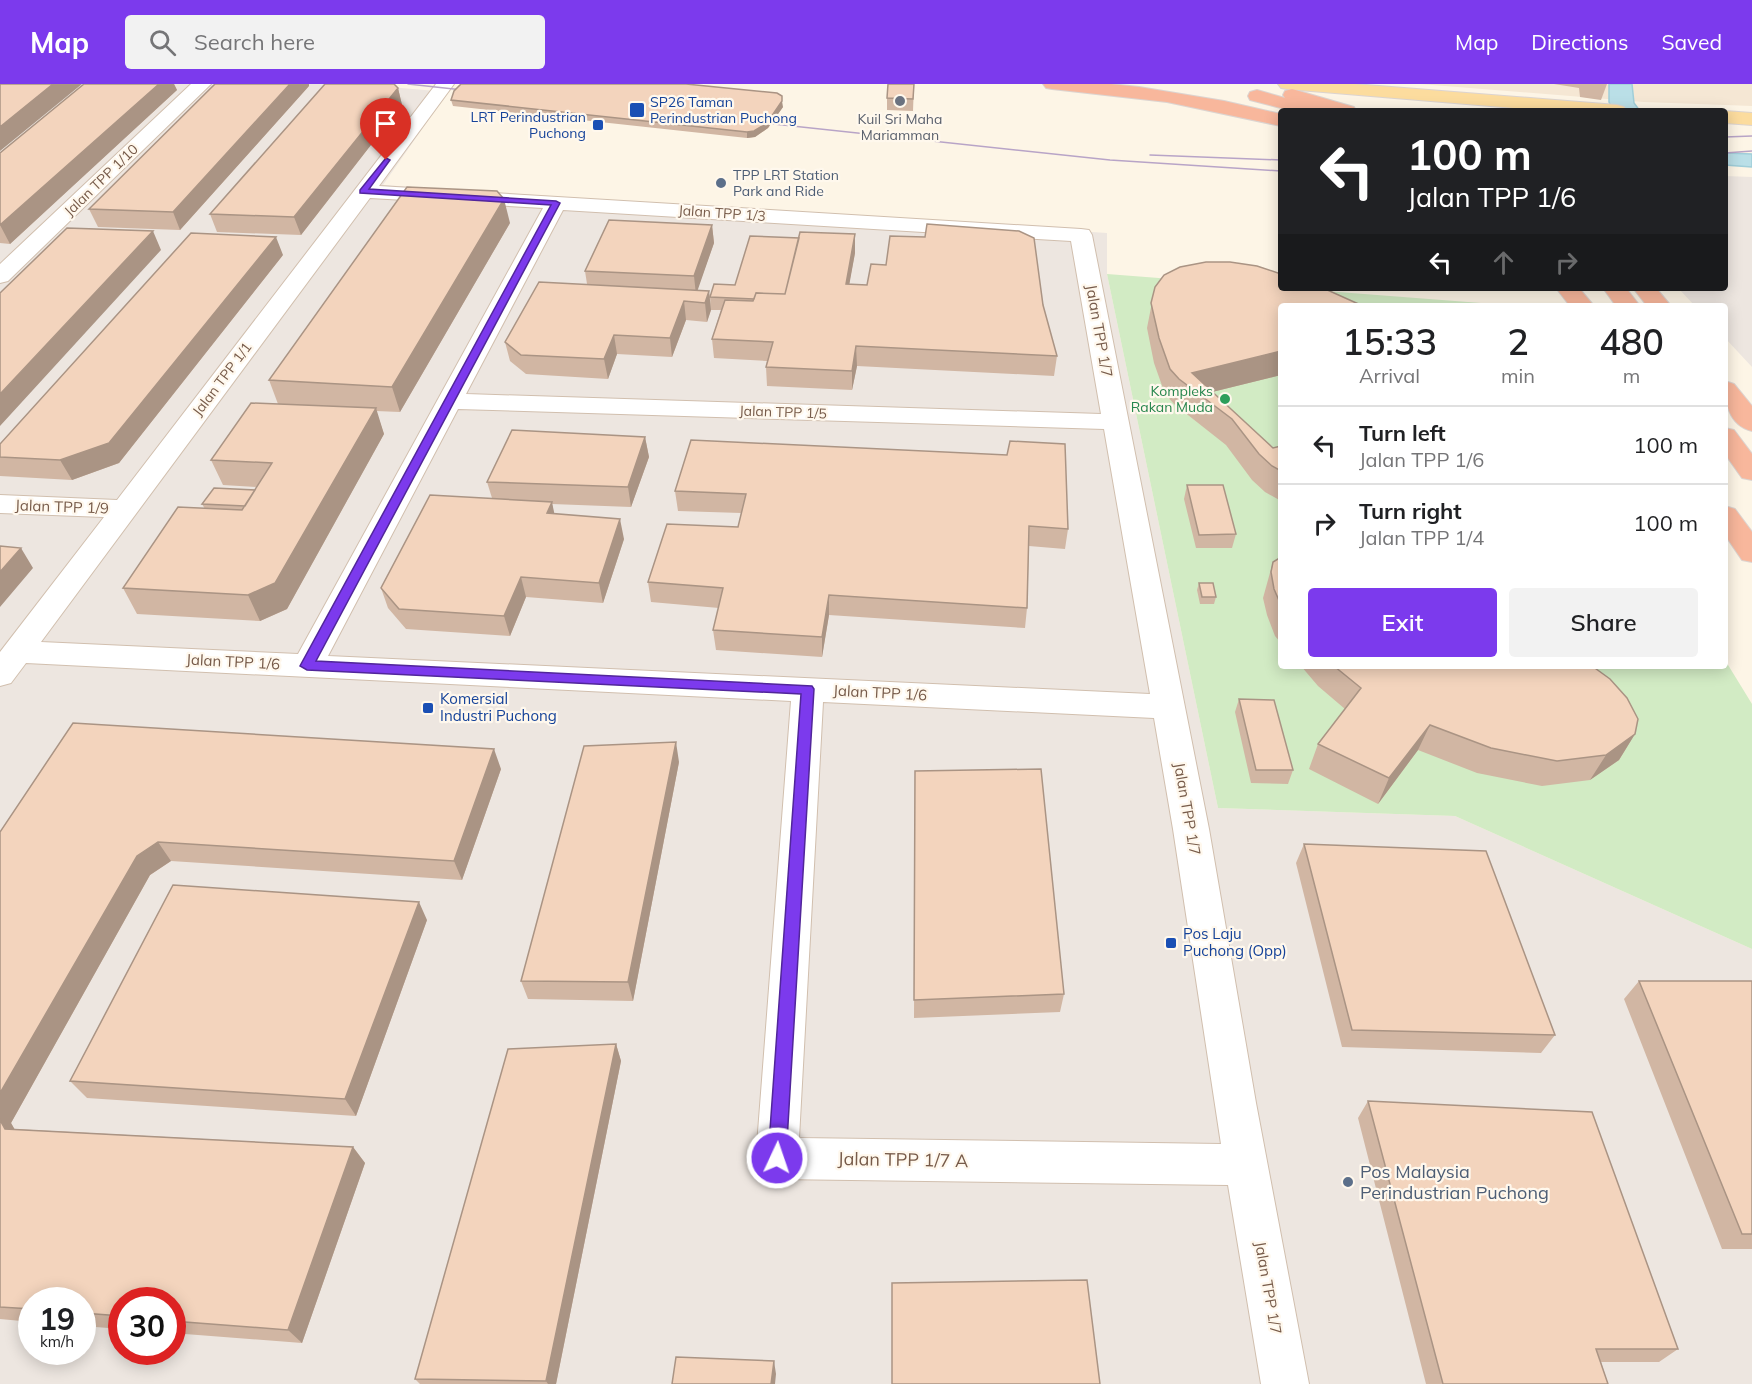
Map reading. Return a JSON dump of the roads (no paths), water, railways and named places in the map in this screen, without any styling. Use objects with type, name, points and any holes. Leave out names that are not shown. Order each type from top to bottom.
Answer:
[{"type":"highway","points":[[1052,84],[1149,94],[1222,106],[1278,119]]},
{"type":"highway","points":[[1193,84],[1257,96],[1303,108]]},
{"type":"highway","points":[[1244,84],[1337,108]]},
{"type":"highway","points":[[1570,291],[1580,303]]},
{"type":"highway","points":[[1616,291],[1626,303]]},
{"type":"highway","points":[[1646,291],[1656,303]]},
{"type":"highway","points":[[1728,393],[1752,423]]},
{"type":"highway","points":[[1728,440],[1752,472]]},
{"type":"highway","points":[[1728,519],[1752,554]]},
{"type":"main road","points":[[1287,84],[1580,108]]},
{"type":"main road","points":[[1728,117],[1752,119]]},
{"type":"main road","points":[[1728,135],[1752,137]]},
{"type":"street","name":"Jalan TPP 1/10","points":[[0,276],[202,84]]},
{"type":"street","name":"Jalan TPP 1/1","points":[[9,663],[445,84]]},
{"type":"street","name":"Jalan TPP 1/3","points":[[363,191],[1081,235]]},
{"type":"street","points":[[307,666],[556,203]]},
{"type":"street","name":"Jalan TPP 1/7","points":[[1081,235],[1191,829],[1246,1165],[1285,1384]]},
{"type":"street","name":"Jalan TPP 1/5","points":[[450,401],[1115,422]]},
{"type":"street","name":"Jalan TPP 1/9","points":[[0,504],[125,509]]},
{"type":"street","name":"Jalan TPP 1/6","points":[[9,663],[307,666],[1168,707]]},
{"type":"street","name":"Jalan TPP 1/7 A","points":[[808,689],[777,1158],[1246,1165]]},
{"type":"water","points":[[1609,84],[1632,84],[1634,103],[1638,108],[1612,108],[1609,102]]},
{"type":"water","points":[[1728,153],[1752,154],[1752,167],[1728,165]]},
{"type":"tram line","points":[[408,84],[472,91]]},
{"type":"tram line","points":[[755,122],[1110,160],[1278,171]]},
{"type":"tram line","points":[[1728,137],[1752,136]]},
{"type":"tram line","points":[[1728,153],[1752,151]]},
{"type":"tram line","points":[[1150,155],[1278,160]]},
{"type":"place","name":"Kuil Sri Maha Mariamman","points":[[900,101]]},
{"type":"place","name":"SP26 Taman Perindustrian Puchong","points":[[637,110]]},
{"type":"place","name":"LRT Perindustrian Puchong","points":[[598,125]]},
{"type":"place","name":"TPP LRT Station Park and Ride","points":[[721,183]]},
{"type":"place","name":"Kompleks Rakan Muda","points":[[1225,399]]},
{"type":"place","name":"Komersial Industri Puchong","points":[[428,708]]},
{"type":"place","name":"Pos Laju Puchong (Opp)","points":[[1171,943]]},
{"type":"place","name":"Pos Malaysia Perindustrian Puchong","points":[[1348,1182]]}]
